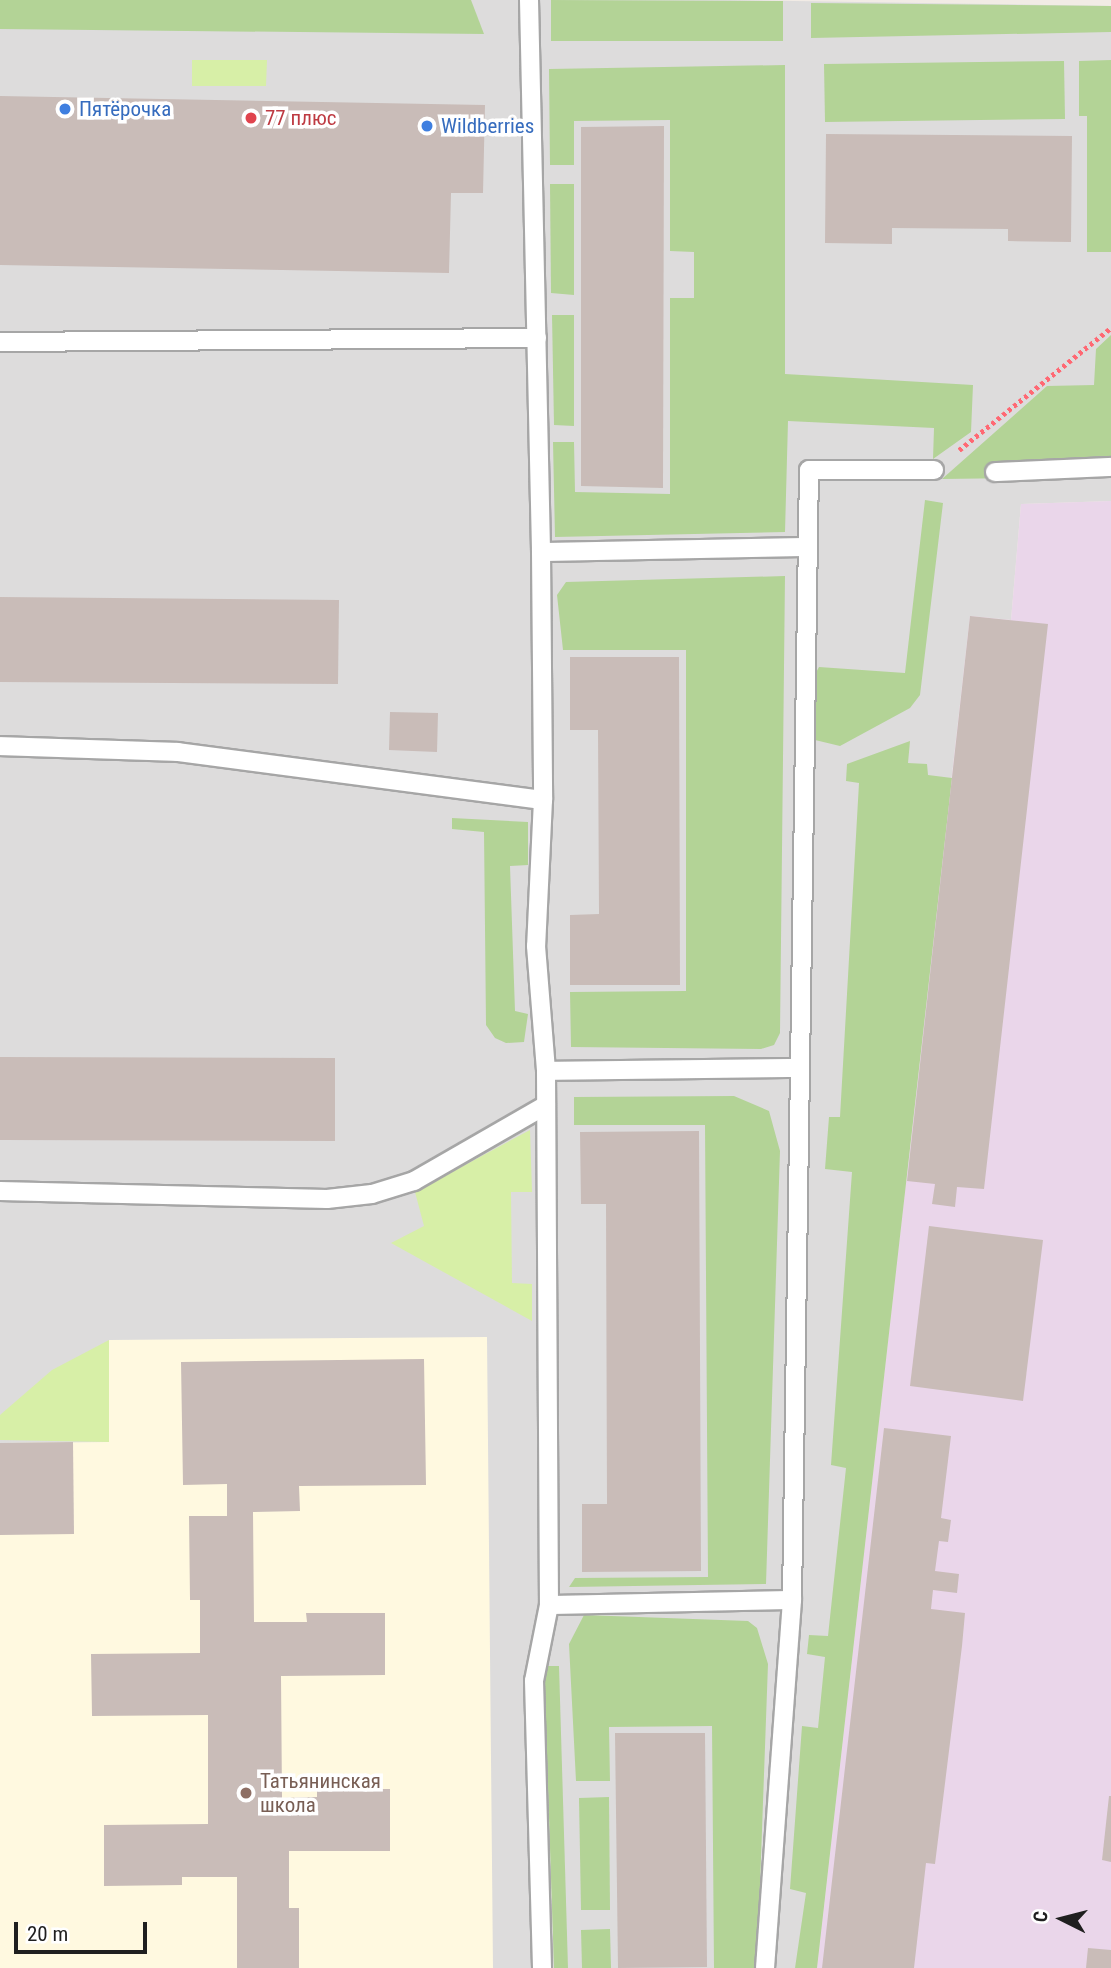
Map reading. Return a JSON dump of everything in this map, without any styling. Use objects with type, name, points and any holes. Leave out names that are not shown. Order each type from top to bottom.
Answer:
[{"type":"lane","points":[[528,0],[541,552],[543,800],[536,946],[546,1071],[550,1605],[534,1681],[542,1968]]},
{"type":"lane","points":[[0,342],[537,338]]},
{"type":"lane","points":[[995,472],[1111,467]]},
{"type":"lane","points":[[765,1968],[792,1600],[809,470],[934,470]]},
{"type":"lane","points":[[541,552],[807,547]]},
{"type":"lane","points":[[0,746],[178,751],[543,800]]},
{"type":"lane","points":[[546,1071],[800,1068]]},
{"type":"lane","points":[[0,1191],[327,1199],[372,1194],[414,1181],[546,1105]]},
{"type":"lane","points":[[550,1605],[792,1600]]},
{"type":"path","points":[[934,470],[1111,328]]},
{"type":"shaded area","points":[[0,0],[729,0],[1111,6],[1111,501],[1021,504],[1011,620],[970,616],[817,1968],[0,1968]]},
{"type":"shaded area","points":[[1111,501],[1111,1968],[817,1968],[970,616],[1011,620],[1021,504]]},
{"type":"shaded area","name":"Татьянинская школа","points":[[487,1337],[493,1968],[0,1968],[0,1443],[109,1442],[109,1340]]},
{"type":"green space","points":[[0,0],[471,0],[484,34],[0,29]]},
{"type":"green space","points":[[551,0],[783,1],[783,41],[551,41]]},
{"type":"green space","points":[[811,3],[1111,6],[1111,32],[811,38]]},
{"type":"green space","points":[[192,60],[267,60],[266,86],[192,86]]},
{"type":"green space","points":[[1111,60],[1111,252],[1087,252],[1087,116],[1079,116],[1079,61]]},
{"type":"green space","points":[[1064,61],[1065,119],[825,122],[824,64]]},
{"type":"green space","points":[[785,65],[785,374],[973,385],[971,432],[933,459],[934,428],[788,421],[785,532],[555,537],[553,442],[574,442],[575,492],[670,494],[670,298],[694,298],[694,252],[670,251],[670,120],[574,121],[574,165],[550,165],[549,69]]},
{"type":"green space","points":[[550,184],[574,184],[574,295],[551,293]]},
{"type":"green space","points":[[552,315],[574,315],[574,426],[554,425]]},
{"type":"green space","points":[[1111,335],[1111,477],[942,479],[1047,386],[1094,385],[1096,349]]},
{"type":"green space","points":[[925,500],[943,503],[920,695],[910,708],[840,746],[815,740],[810,731],[813,678],[819,667],[905,673]]},
{"type":"green space","points":[[785,576],[780,1033],[774,1045],[761,1049],[571,1047],[570,992],[686,991],[686,650],[563,650],[557,595],[566,582]]},
{"type":"green space","points":[[910,741],[908,763],[927,764],[928,775],[952,778],[817,1968],[795,1968],[806,1893],[790,1889],[802,1726],[818,1728],[825,1657],[807,1654],[809,1635],[828,1636],[846,1468],[831,1465],[852,1172],[825,1169],[829,1117],[840,1117],[859,783],[846,781],[847,764]]},
{"type":"green space","points":[[452,818],[528,822],[528,865],[510,866],[515,1011],[528,1014],[524,1042],[506,1043],[495,1038],[486,1025],[484,832],[452,829]]},
{"type":"green space","points":[[734,1096],[769,1111],[780,1151],[766,1584],[569,1587],[575,1578],[708,1577],[705,1125],[574,1125],[574,1097]]},
{"type":"green space","points":[[530,1130],[532,1192],[511,1192],[512,1283],[532,1284],[532,1321],[391,1243],[424,1226],[415,1192]]},
{"type":"green space","points":[[109,1340],[109,1442],[0,1440],[0,1415],[52,1370]]},
{"type":"green space","points":[[584,1615],[748,1621],[757,1628],[768,1664],[757,1968],[714,1968],[712,1726],[609,1727],[610,1781],[576,1781],[569,1644]]},
{"type":"green space","points":[[544,1666],[559,1666],[568,1968],[554,1968]]},
{"type":"green space","points":[[609,1797],[610,1910],[581,1910],[579,1798]]},
{"type":"green space","points":[[610,1929],[611,1968],[582,1968],[581,1930]]},
{"type":"building","points":[[0,96],[485,105],[483,193],[451,193],[449,273],[0,265]]},
{"type":"building","points":[[664,126],[663,488],[581,486],[581,127]]},
{"type":"building","points":[[826,134],[1072,136],[1071,242],[1008,241],[1008,229],[892,228],[892,244],[825,243]]},
{"type":"building","points":[[0,597],[339,600],[338,684],[0,682]]},
{"type":"building","points":[[970,616],[1048,624],[984,1189],[957,1187],[955,1207],[932,1204],[935,1184],[907,1181]]},
{"type":"building","points":[[570,657],[679,657],[680,985],[570,985],[570,915],[599,914],[598,730],[570,730]]},
{"type":"building","points":[[390,712],[438,713],[437,752],[389,750]]},
{"type":"building","points":[[0,1057],[335,1058],[335,1141],[0,1140]]},
{"type":"building","points":[[699,1131],[701,1571],[582,1572],[582,1504],[607,1504],[606,1204],[581,1204],[580,1132]]},
{"type":"building","points":[[929,1226],[1043,1240],[1023,1401],[910,1386]]},
{"type":"building","points":[[424,1359],[426,1485],[299,1486],[300,1511],[253,1512],[254,1622],[307,1622],[306,1613],[385,1613],[385,1675],[281,1676],[282,1798],[317,1797],[317,1789],[390,1789],[390,1851],[289,1851],[289,1908],[299,1908],[299,1968],[237,1968],[237,1877],[182,1877],[182,1885],[104,1886],[104,1825],[208,1824],[208,1715],[92,1716],[91,1654],[200,1653],[200,1600],[190,1600],[189,1516],[227,1516],[227,1484],[183,1485],[181,1362]]},
{"type":"building","points":[[884,1428],[951,1436],[941,1518],[951,1520],[948,1542],[939,1541],[935,1571],[959,1574],[957,1593],[933,1590],[931,1609],[965,1613],[962,1646],[935,1864],[926,1863],[914,1968],[822,1968]]},
{"type":"building","points":[[73,1442],[74,1534],[0,1535],[0,1443]]},
{"type":"building","points":[[615,1733],[705,1733],[707,1967],[618,1968]]},
{"type":"building","points":[[1111,1796],[1111,1862],[1102,1860]]},
{"type":"building","points":[[1088,1948],[1111,1950],[1111,1968],[1086,1968]]},
{"type":"place","name":"Пятёрочка","points":[[65,109]]},
{"type":"place","name":"77 плюс","points":[[251,118]]},
{"type":"place","name":"Wildberries","points":[[427,126]]},
{"type":"place","name":"Татьянинская школа","points":[[246,1793]]}]
